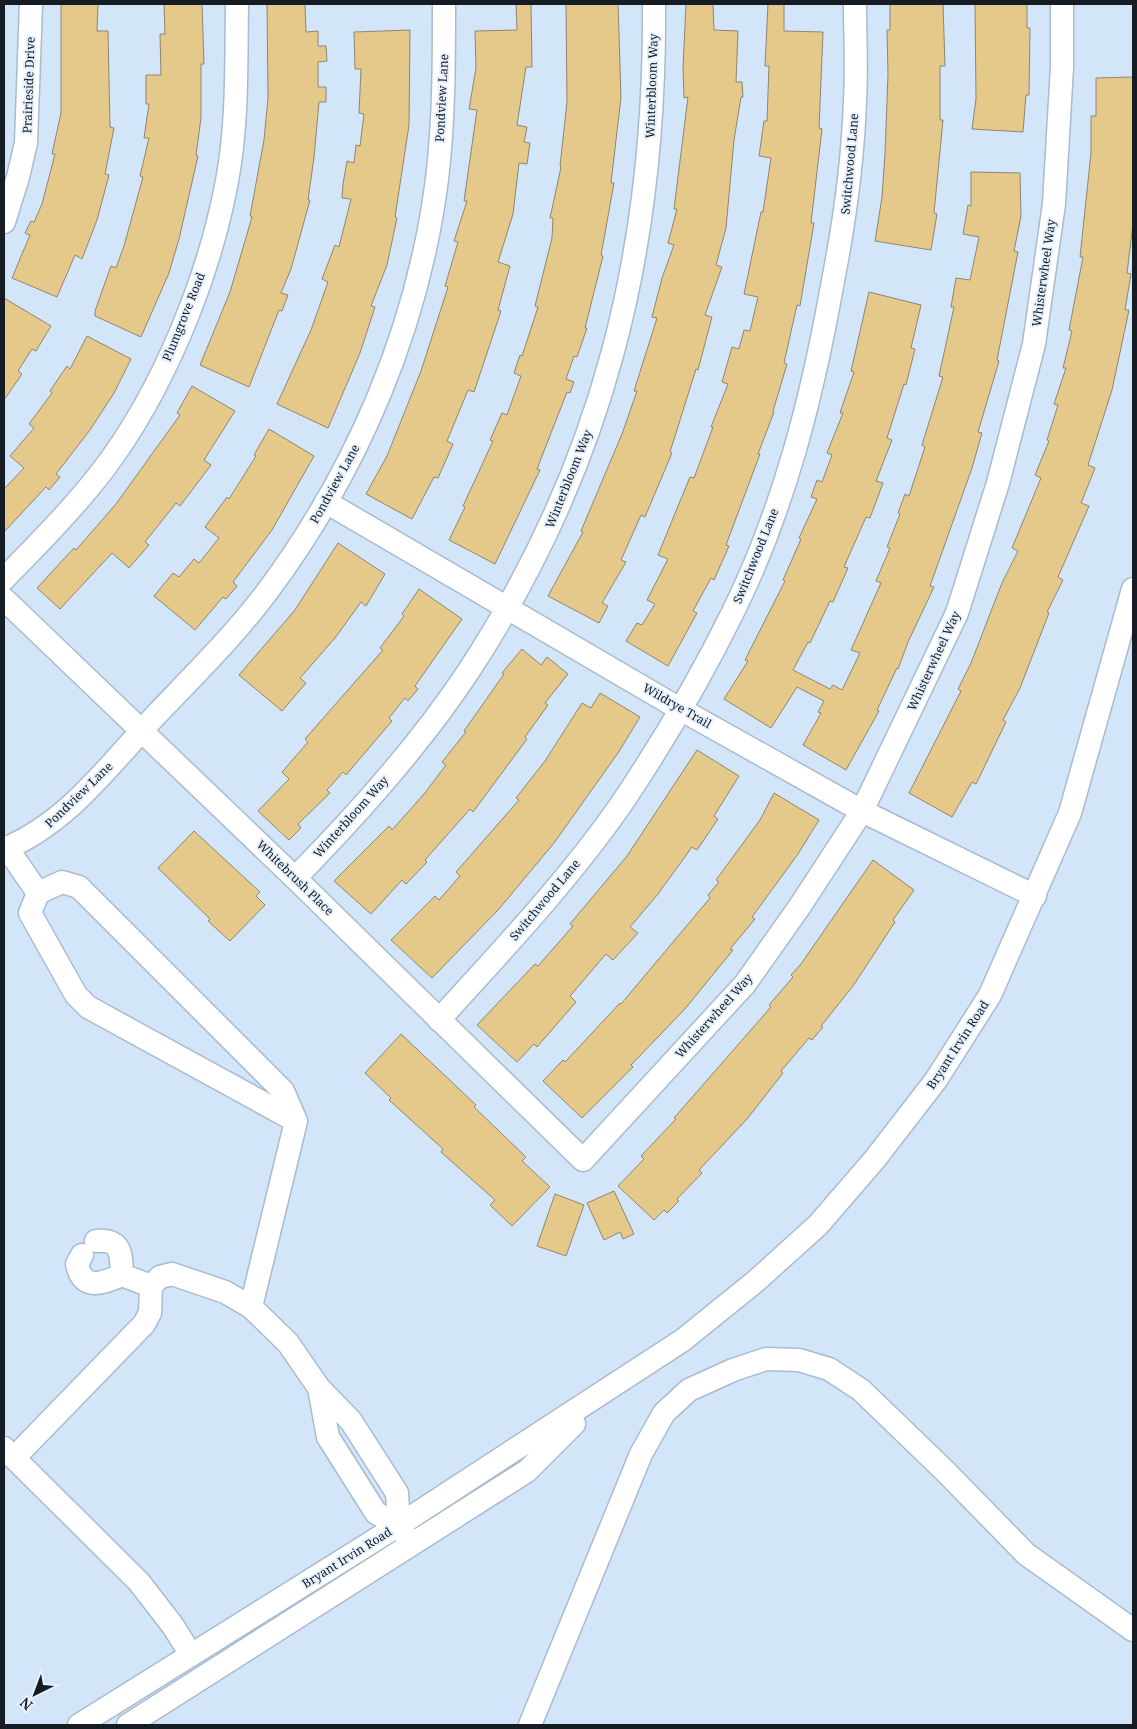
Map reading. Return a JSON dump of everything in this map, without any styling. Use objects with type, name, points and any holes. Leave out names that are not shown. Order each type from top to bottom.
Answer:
[{"type":"street","name":"Prairieside Drive","points":[[4,222],[26,143],[31,4]]},
{"type":"street","name":"Plumgrove Road","points":[[4,579],[67,514],[104,468],[144,405],[185,321],[210,251],[227,180],[236,106],[237,4]]},
{"type":"street","name":"Pondview Lane","points":[[5,849],[50,825],[241,626],[291,559],[326,502],[371,417],[404,326],[431,216],[441,134],[445,77],[444,4]]},
{"type":"street","name":"Winterbloom Way","points":[[295,878],[359,810],[405,756],[468,671],[508,606],[551,526],[577,465],[601,399],[637,248],[647,180],[654,100],[654,4]]},
{"type":"street","name":"Switchwood Lane","points":[[439,1020],[547,899],[622,803],[680,709],[734,611],[764,541],[800,436],[824,333],[846,210],[855,100],[855,4]]},
{"type":"street","name":"Whisterwheel Way","points":[[583,1160],[745,984],[800,906],[862,811],[957,613],[998,483],[1034,344],[1054,204],[1062,67],[1062,4]]},
{"type":"street","name":"Wildrye Trail","points":[[326,502],[508,606],[680,709],[862,811],[1035,896]]},
{"type":"street","name":"Bryant Irvin Road","points":[[79,1725],[192,1655],[405,1534],[527,1470],[612,1387],[683,1340],[756,1281],[818,1225],[876,1158],[941,1072],[990,995],[1070,813],[1133,589]]},
{"type":"street","name":"Whitebrush Place","points":[[4,599],[295,878],[583,1160]]},
{"type":"street","points":[[5,849],[38,893]]},
{"type":"street","points":[[251,1307],[296,1121],[283,1090],[78,887],[62,882],[38,893],[30,913],[76,995],[88,1007],[296,1121]]},
{"type":"street","points":[[122,1275],[121,1254],[115,1244],[107,1240],[89,1248],[77,1264],[79,1274],[88,1282],[99,1284],[122,1275],[151,1286]]},
{"type":"street","points":[[192,1655],[173,1626],[139,1582],[9,1453],[144,1324],[150,1313],[151,1286],[160,1277],[172,1274],[225,1292],[251,1307],[288,1343],[319,1388],[351,1421],[397,1493],[405,1534]]},
{"type":"street","points":[[530,1725],[641,1454],[664,1413],[689,1390],[733,1370],[766,1358],[799,1360],[829,1369],[861,1390],[946,1472],[1026,1554],[1133,1630]]},
{"type":"street","points":[[319,1388],[328,1437],[376,1513],[405,1534]]},
{"type":"street","points":[[358,1483],[381,1468]]},
{"type":"street","name":"Bryant Irvin Road","points":[[128,1725],[405,1534]]},
{"type":"building","points":[[61,4],[98,4],[97,31],[108,31],[110,127],[114,128],[105,174],[109,175],[97,220],[82,259],[75,255],[57,297],[12,278],[30,235],[25,233],[31,221],[34,222],[42,204],[55,154],[52,154],[61,113]]},
{"type":"building","points":[[164,4],[202,4],[204,64],[201,64],[201,118],[196,155],[198,156],[179,239],[169,273],[141,337],[95,316],[95,311],[111,266],[116,268],[124,246],[143,177],[140,176],[149,138],[144,138],[149,104],[146,104],[146,75],[161,75],[160,34],[165,34]]},
{"type":"building","points":[[267,4],[305,4],[306,32],[318,31],[318,46],[326,46],[327,61],[318,62],[318,87],[326,87],[326,102],[319,102],[308,200],[310,200],[291,269],[281,293],[288,295],[282,311],[279,310],[249,387],[200,365],[230,292],[252,217],[250,216],[264,140],[268,98]]},
{"type":"building","points":[[516,4],[531,4],[532,67],[526,67],[517,125],[527,127],[524,142],[530,143],[527,164],[519,163],[513,214],[498,262],[510,266],[498,310],[501,311],[474,392],[468,390],[447,441],[453,444],[438,478],[434,477],[412,519],[366,494],[387,456],[421,371],[448,287],[445,286],[458,242],[454,241],[467,201],[464,201],[477,110],[469,109],[476,68],[475,31],[517,30]]},
{"type":"building","points":[[566,4],[618,4],[621,97],[611,183],[614,183],[601,255],[603,256],[585,328],[587,328],[577,357],[574,356],[566,379],[574,382],[570,393],[567,392],[537,469],[540,470],[495,564],[449,540],[493,441],[490,440],[502,413],[507,415],[521,376],[514,373],[520,355],[522,356],[538,307],[535,306],[552,238],[553,218],[550,218],[561,167],[567,102]]},
{"type":"building","points":[[686,4],[713,4],[714,30],[738,31],[736,82],[742,82],[743,97],[741,97],[734,140],[726,228],[716,265],[722,267],[705,315],[712,317],[698,370],[696,369],[670,452],[672,453],[645,517],[641,515],[621,560],[626,562],[602,603],[608,606],[599,623],[548,596],[583,532],[581,531],[622,434],[637,391],[634,391],[657,318],[652,317],[662,278],[674,245],[668,243],[677,209],[674,209],[688,97],[684,98],[683,68]]},
{"type":"building","points":[[768,4],[784,4],[784,31],[823,32],[819,128],[822,129],[811,223],[814,223],[800,306],[797,305],[784,363],[787,364],[774,412],[726,545],[729,546],[714,580],[711,578],[693,611],[697,613],[668,666],[626,641],[637,623],[642,625],[655,604],[647,600],[668,559],[658,555],[690,477],[694,478],[713,427],[711,427],[728,384],[722,382],[732,347],[739,349],[744,330],[750,331],[758,297],[744,294],[761,212],[763,212],[771,158],[759,156],[764,121],[767,121],[769,66],[765,66]]},
{"type":"building","points":[[890,4],[943,4],[945,66],[940,66],[940,120],[943,120],[934,213],[937,214],[931,250],[875,241],[882,197],[885,154],[888,74],[887,30],[890,30]]},
{"type":"building","points":[[975,4],[1027,4],[1027,28],[1030,28],[1029,95],[1026,95],[1023,132],[972,129],[976,99]]},
{"type":"building","points":[[410,30],[409,125],[395,217],[397,218],[387,265],[371,306],[375,307],[360,353],[328,428],[277,404],[311,330],[328,282],[322,279],[335,245],[339,247],[351,199],[342,198],[343,184],[347,161],[354,163],[356,145],[360,146],[364,114],[359,113],[361,69],[355,69],[354,32]]},
{"type":"building","points":[[1133,77],[1133,224],[1127,273],[1131,274],[1125,310],[1129,310],[1112,390],[1088,465],[1095,468],[1081,503],[1089,506],[1058,577],[1063,580],[1047,612],[1049,613],[1020,688],[1003,720],[1006,722],[976,784],[972,782],[952,817],[909,793],[961,691],[958,689],[971,663],[1002,583],[1018,551],[1012,548],[1041,478],[1035,475],[1049,441],[1047,440],[1058,405],[1054,404],[1066,368],[1063,368],[1072,331],[1069,330],[1083,257],[1080,257],[1091,153],[1091,116],[1096,116],[1096,78]]},
{"type":"building","points":[[971,172],[1020,173],[1021,216],[1014,251],[1018,252],[997,360],[999,361],[978,432],[982,433],[972,468],[930,586],[934,587],[908,642],[898,669],[877,710],[879,711],[846,770],[803,745],[821,713],[818,712],[824,701],[797,687],[771,728],[724,699],[748,661],[745,660],[785,581],[783,580],[801,539],[799,538],[817,499],[811,497],[817,480],[822,482],[832,455],[827,453],[843,413],[840,413],[854,372],[851,371],[869,292],[921,305],[911,348],[915,349],[906,385],[904,384],[887,438],[892,440],[876,481],[883,483],[870,518],[866,517],[844,567],[848,568],[833,602],[830,601],[810,643],[808,642],[793,670],[830,689],[833,685],[842,690],[860,653],[851,650],[881,583],[876,581],[890,548],[887,547],[900,514],[898,513],[905,494],[909,496],[925,447],[922,445],[943,377],[939,376],[954,307],[951,307],[956,278],[970,280],[979,237],[963,234],[968,205],[971,206]]},
{"type":"building","points":[[4,298],[51,326],[36,351],[32,349],[18,371],[22,374],[4,400]]},
{"type":"building","points":[[87,336],[131,359],[114,393],[90,430],[56,474],[60,477],[49,490],[46,487],[4,532],[4,489],[24,468],[10,456],[34,428],[29,424],[52,393],[50,391],[67,366],[70,369]]},
{"type":"building","points":[[192,386],[235,411],[204,460],[211,465],[180,506],[176,503],[145,542],[149,545],[129,568],[112,553],[60,609],[37,588],[74,548],[76,550],[116,504],[180,415],[177,413]]},
{"type":"building","points":[[269,429],[314,456],[272,530],[233,582],[237,586],[226,599],[223,597],[195,630],[154,596],[173,573],[179,577],[194,559],[199,563],[219,538],[205,527],[227,497],[229,499],[256,456],[254,455]]},
{"type":"building","points":[[338,543],[385,574],[366,606],[361,602],[335,638],[300,678],[306,683],[282,711],[239,675],[295,610]]},
{"type":"building","points":[[419,589],[462,619],[415,686],[418,689],[408,701],[405,698],[389,718],[392,721],[346,775],[343,772],[327,790],[330,793],[298,824],[301,828],[289,840],[258,811],[289,779],[282,772],[308,742],[305,739],[383,650],[380,648],[404,616],[402,614]]},
{"type":"building","points":[[522,649],[541,665],[547,657],[568,674],[545,703],[548,705],[525,737],[527,739],[473,812],[470,809],[425,860],[427,862],[406,884],[402,880],[371,914],[334,881],[389,826],[392,830],[424,794],[446,765],[442,762],[466,732],[464,731],[504,674],[502,673]]},
{"type":"building","points":[[600,693],[640,717],[618,753],[554,843],[499,909],[432,978],[391,940],[435,896],[439,900],[460,876],[456,872],[519,800],[516,798],[545,761],[582,703],[591,708]]},
{"type":"building","points":[[697,750],[739,776],[714,816],[718,819],[697,850],[692,847],[658,894],[630,927],[638,933],[613,960],[606,954],[570,996],[576,1002],[537,1047],[534,1044],[517,1062],[477,1025],[535,964],[538,966],[573,926],[570,924],[627,856]]},
{"type":"building","points":[[774,793],[819,820],[798,854],[752,917],[755,919],[730,949],[733,950],[684,1010],[631,1065],[633,1067],[582,1118],[543,1081],[563,1060],[565,1062],[621,1004],[710,898],[708,895],[719,882],[716,880],[760,820]]},
{"type":"building","points":[[194,831],[260,892],[256,896],[265,905],[230,941],[208,921],[210,919],[158,868]]},
{"type":"building","points":[[873,860],[914,890],[893,920],[895,922],[853,986],[821,1026],[823,1027],[812,1040],[809,1038],[781,1071],[783,1073],[747,1119],[699,1170],[702,1173],[677,1199],[679,1201],[667,1213],[664,1210],[654,1220],[618,1186],[644,1159],[641,1156],[676,1119],[674,1118],[771,1007],[769,1005],[793,977],[791,975],[801,964]]},
{"type":"building","points":[[401,1034],[476,1105],[474,1107],[526,1157],[522,1161],[550,1187],[512,1226],[490,1205],[495,1200],[441,1152],[443,1149],[389,1100],[391,1098],[365,1073]]},
{"type":"building","points":[[614,1191],[634,1234],[623,1239],[620,1232],[604,1240],[587,1203]]},
{"type":"building","points":[[555,1194],[584,1205],[566,1256],[537,1246]]}]
